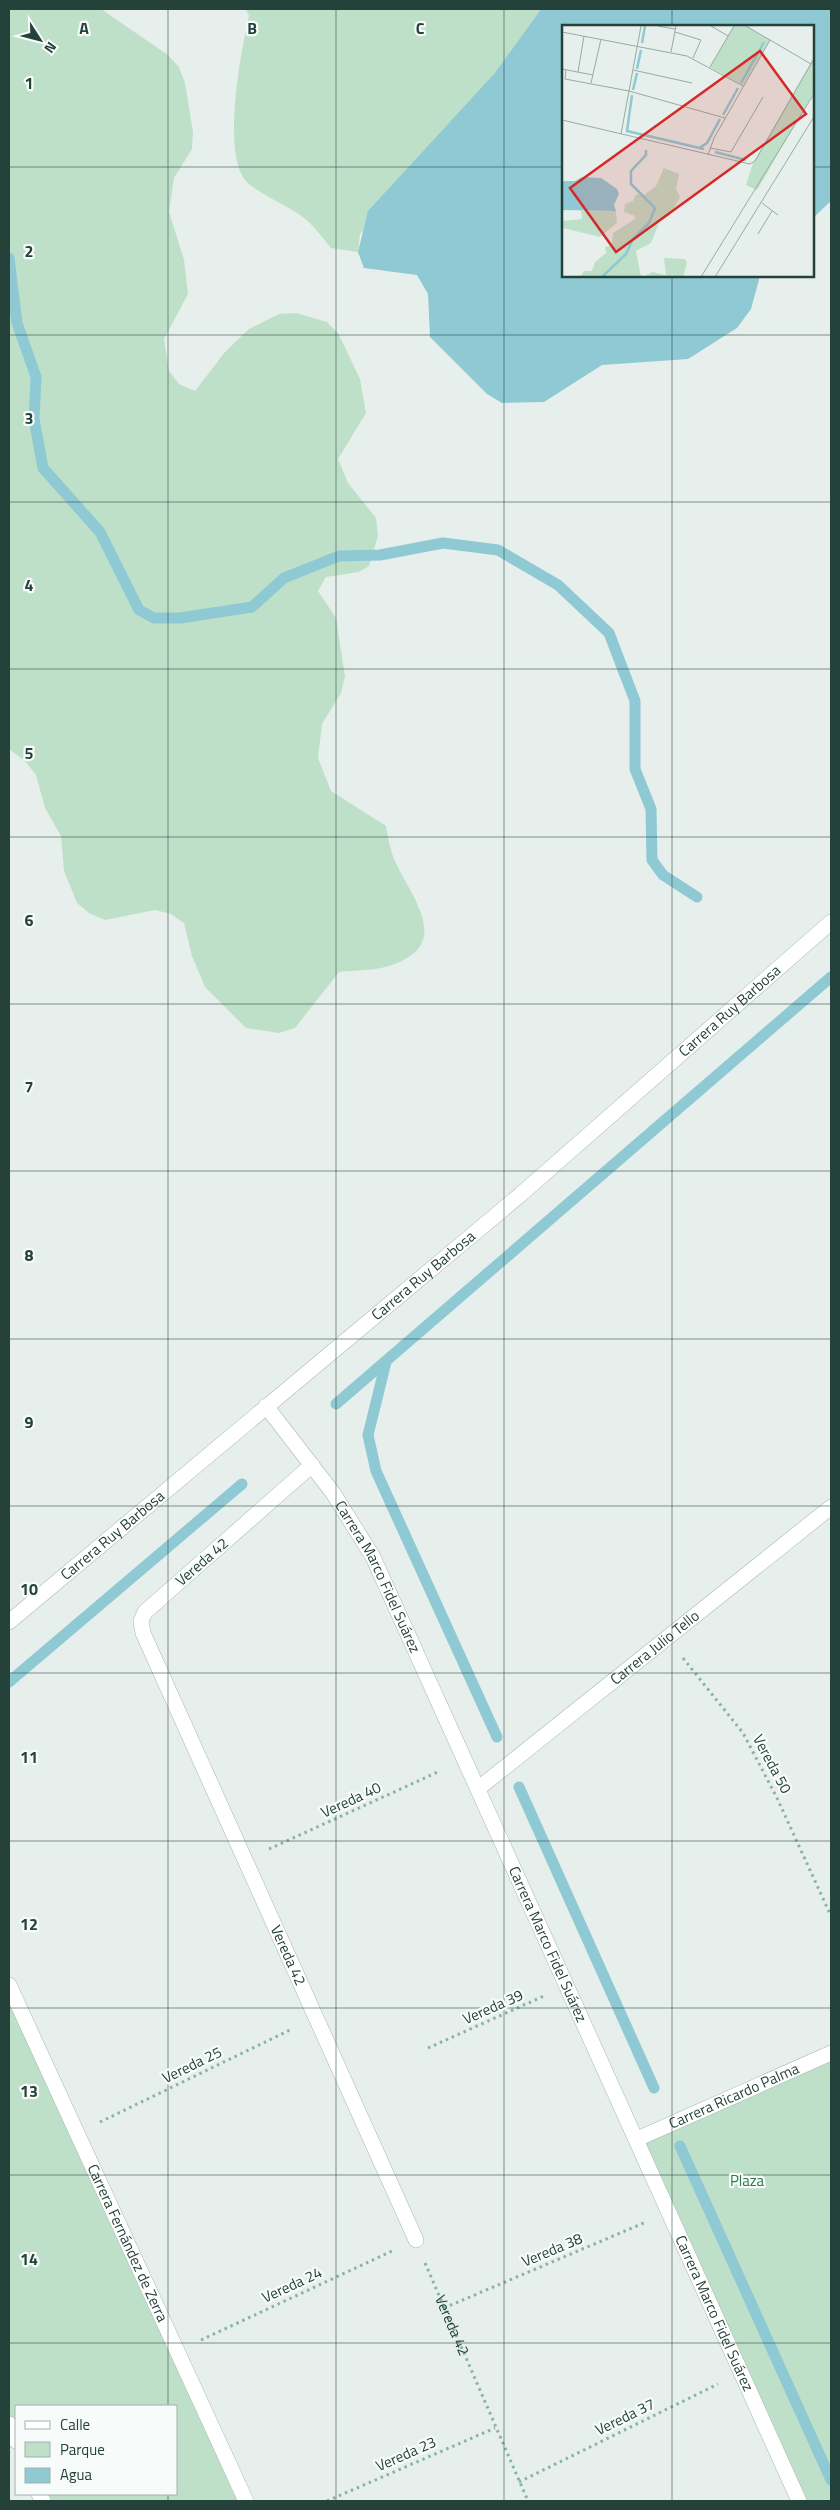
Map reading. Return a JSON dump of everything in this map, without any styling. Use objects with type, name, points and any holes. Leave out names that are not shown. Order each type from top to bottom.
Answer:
[{"type":"street","name":"Carrera Ruy Barbosa","points":[[9,1622],[520,1195],[831,922]]},
{"type":"street","name":"Carrera Marco Fidel Suárez","points":[[266,1406],[334,1493],[373,1556],[799,2501]]},
{"type":"street","name":"Vereda 42","points":[[312,1465],[145,1612],[141,1621],[143,1633],[416,2240]]},
{"type":"street","name":"Carrera Julio Tello","points":[[479,1788],[831,1507]]},
{"type":"street","name":"Carrera Fernández de Zerra","points":[[9,1985],[246,2501]]},
{"type":"street","name":"Carrera Ricardo Palma","points":[[636,2139],[831,2052]]},
{"type":"street","points":[[9,2424],[15,2439]]},
{"type":"path","name":"Vereda 50","points":[[666,1639],[743,1733],[777,1798],[831,1916]]},
{"type":"path","name":"Vereda 40","points":[[245,1860],[466,1759]]},
{"type":"path","name":"Vereda 39","points":[[428,2048],[568,1986]]},
{"type":"path","name":"Vereda 25","points":[[78,2133],[315,2018]]},
{"type":"path","name":"Vereda 38","points":[[444,2308],[670,2212]]},
{"type":"path","name":"Vereda 42","points":[[416,2240],[495,2428],[528,2501]]},
{"type":"path","name":"Vereda 24","points":[[178,2351],[416,2240]]},
{"type":"path","name":"Vereda 37","points":[[519,2482],[741,2372]]},
{"type":"path","name":"Vereda 23","points":[[327,2501],[495,2428]]},
{"type":"green space","points":[[9,9],[101,9],[168,55],[179,67],[185,83],[193,132],[192,149],[174,178],[169,212],[184,260],[188,294],[164,339],[169,371],[179,384],[195,391],[225,352],[249,329],[279,314],[296,313],[327,322],[338,333],[360,379],[366,413],[338,459],[348,483],[376,518],[378,536],[369,566],[359,572],[326,577],[318,591],[336,618],[345,676],[341,693],[322,724],[318,758],[331,791],[386,826],[393,855],[423,918],[424,932],[421,945],[411,956],[392,965],[339,972],[295,1028],[279,1033],[246,1028],[205,987],[192,956],[184,923],[171,914],[155,910],[105,920],[89,913],[77,903],[64,871],[61,836],[45,808],[36,775],[25,761],[9,749]]},
{"type":"green space","points":[[246,9],[541,9],[494,74],[360,234],[358,252],[331,248],[317,230],[304,218],[249,184],[238,166],[234,125],[235,100],[249,16]]},
{"type":"green space","points":[[9,1985],[246,2501],[43,2501],[40,2495],[178,2495],[178,2405],[15,2405],[15,2439],[9,2424]]},
{"type":"green space","name":"Plaza","points":[[831,2053],[831,2501],[799,2501],[637,2139]]},
{"type":"water","points":[[541,9],[831,9],[831,201],[815,216],[815,25],[562,25],[562,278],[759,278],[751,309],[737,328],[688,359],[602,365],[544,402],[502,403],[487,394],[430,337],[428,294],[417,275],[364,268],[358,252],[368,211],[494,74]]},
{"type":"waterway","points":[[9,258],[17,323],[36,377],[34,419],[43,468],[100,532],[139,610],[154,618],[180,618],[252,607],[284,578],[339,556],[380,555],[443,543],[498,550],[558,585],[609,633],[635,701],[635,769],[651,809],[652,860],[663,875],[697,897]]},
{"type":"waterway","points":[[336,1404],[831,977]]},
{"type":"waterway","points":[[386,1362],[368,1435],[376,1471],[497,1737]]},
{"type":"waterway","points":[[9,1682],[242,1484]]},
{"type":"waterway","points":[[519,1787],[654,2088]]},
{"type":"waterway","points":[[680,2146],[831,2480]]}]
